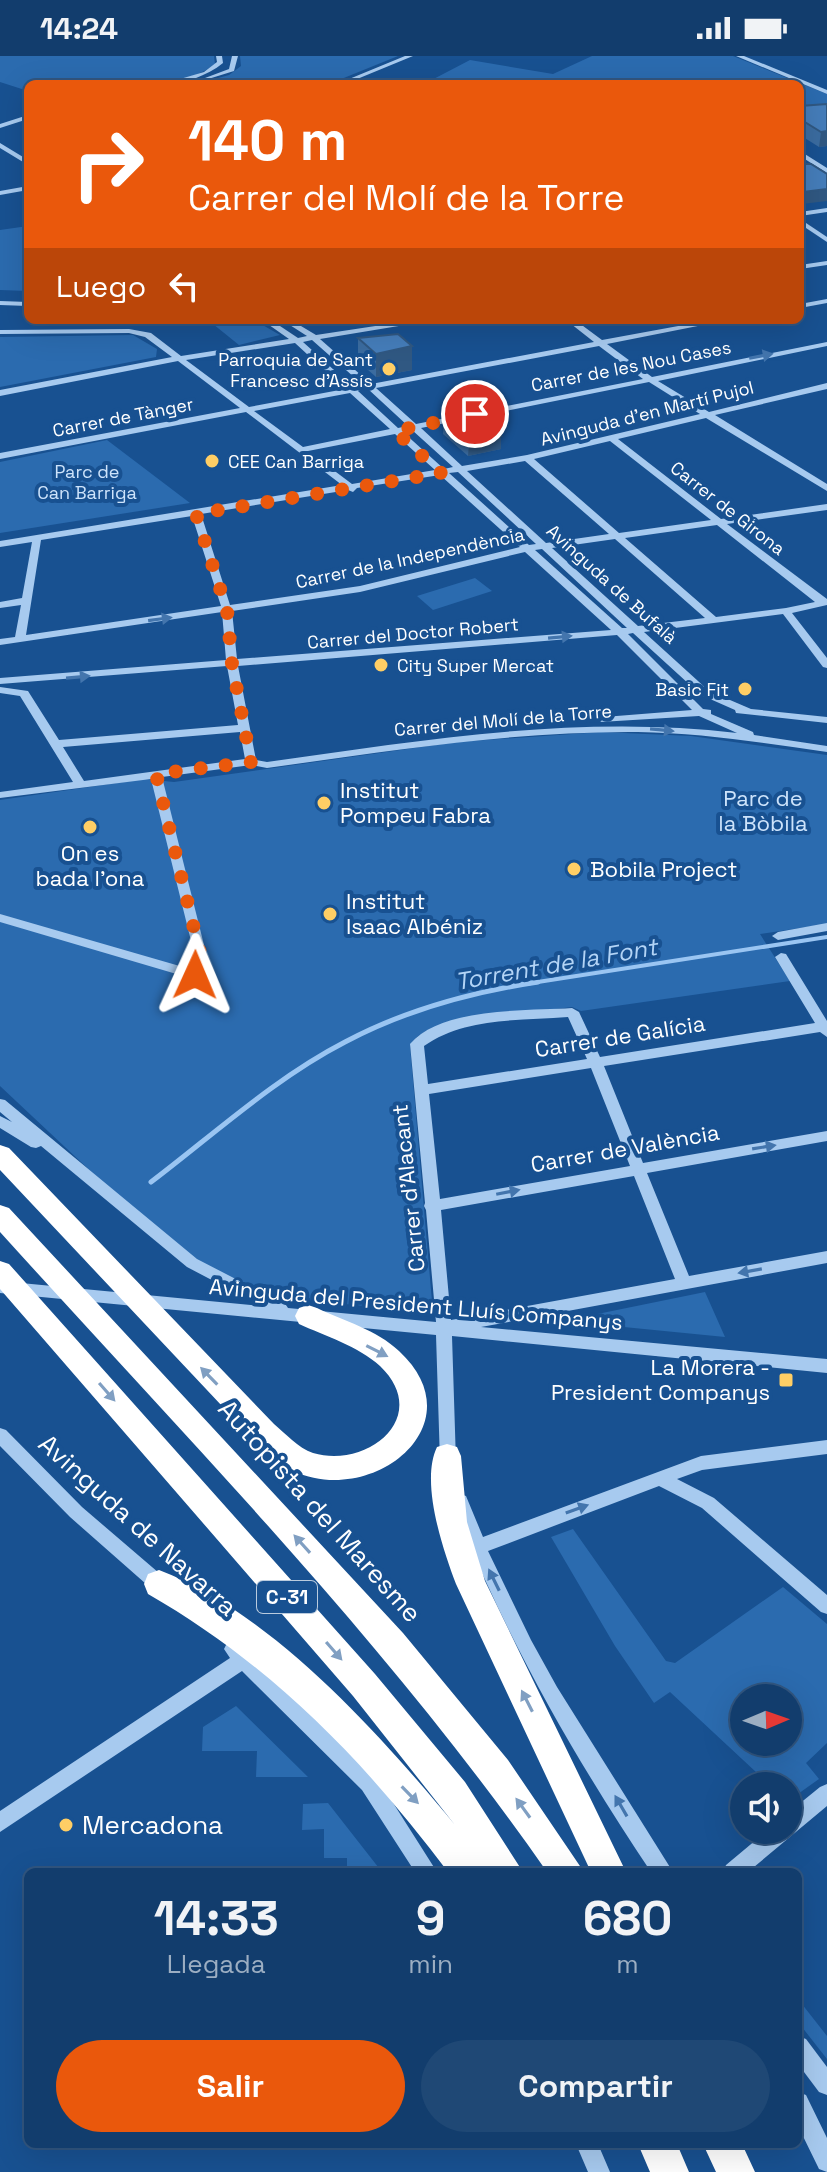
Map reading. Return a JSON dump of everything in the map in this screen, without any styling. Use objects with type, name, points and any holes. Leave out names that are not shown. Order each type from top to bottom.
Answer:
[{"type":"highway","points":[[7,1162],[264,1432],[305,1464],[338,1471],[387,1457],[413,1419],[411,1387],[390,1358],[298,1315]]},
{"type":"highway","name":"Autopista del Maresme","points":[[0,1215],[392,1643],[496,1771],[564,1868]]},
{"type":"highway","name":"C-31","points":[[0,1271],[364,1685],[453,1794],[503,1868]]},
{"type":"highway","points":[[447,1456],[446,1500],[455,1541],[471,1584],[607,1868]]},
{"type":"highway","points":[[159,1584],[223,1622],[310,1693],[420,1805],[466,1868]]},
{"type":"highway","points":[[659,2148],[670,2172]]},
{"type":"street","points":[[180,80],[214,70],[220,63],[219,56]]},
{"type":"street","points":[[200,80],[232,70],[235,56]]},
{"type":"street","points":[[350,80],[410,56]]},
{"type":"street","points":[[739,56],[798,80]]},
{"type":"street","points":[[756,56],[827,84]]},
{"type":"street","points":[[804,83],[827,92]]},
{"type":"street","points":[[0,126],[24,118]]},
{"type":"street","points":[[0,145],[24,160]]},
{"type":"street","points":[[804,147],[826,161]]},
{"type":"street","points":[[0,153],[11,151]]},
{"type":"street","points":[[804,156],[827,171]]},
{"type":"street","points":[[804,163],[826,161]]},
{"type":"street","points":[[0,193],[24,190]]},
{"type":"street","points":[[804,213],[827,210]]},
{"type":"street","points":[[804,224],[827,240]]},
{"type":"street","points":[[804,266],[827,263]]},
{"type":"street","points":[[0,297],[24,297]]},
{"type":"street","points":[[804,305],[827,301]]},
{"type":"street","points":[[0,303],[24,304]]},
{"type":"street","name":"Avinguda de Bufalà","points":[[272,324],[296,340],[528,548],[701,713]]},
{"type":"street","name":"Avinguda de Bufalà","points":[[292,324],[313,337],[369,386],[705,693],[747,711]]},
{"type":"street","points":[[0,393],[181,358],[403,324]]},
{"type":"street","points":[[575,324],[650,378],[827,488]]},
{"type":"street","name":"Carrer de Tànger","points":[[0,456],[702,324]]},
{"type":"street","points":[[0,332],[138,332],[181,358],[353,489]]},
{"type":"street","name":"Carrer de les Nou Cases","points":[[301,450],[827,344]]},
{"type":"street","name":"Avinguda d'en Martí Pujol","points":[[0,544],[460,471],[613,439],[827,386]]},
{"type":"street","points":[[813,389],[827,398]]},
{"type":"street","name":"Carrer de Girona","points":[[613,439],[825,603]]},
{"type":"street","points":[[527,458],[715,621]]},
{"type":"street","name":"Carrer de la Independència","points":[[0,642],[360,589],[528,548],[827,507]]},
{"type":"street","points":[[196,514],[227,610],[232,664],[251,762]]},
{"type":"street","points":[[20,640],[24,601],[37,538]]},
{"type":"street","points":[[0,605],[24,601]]},
{"type":"street","name":"Carrer del Doctor Robert","points":[[0,681],[619,632],[715,621],[825,603]]},
{"type":"street","points":[[786,611],[827,665]]},
{"type":"street","points":[[0,690],[24,693],[39,680]]},
{"type":"street","points":[[24,693],[79,782]]},
{"type":"street","name":"Carrer del Molí de la Torre","points":[[2,793],[251,762],[265,756],[454,730],[747,711],[827,720]]},
{"type":"street","name":"Carrer del Molí de la Torre","points":[[701,713],[759,738]]},
{"type":"street","points":[[780,742],[778,724],[792,716]]},
{"type":"street","points":[[55,744],[244,728]]},
{"type":"street","name":"Carrer del Molí de la Torre","points":[[251,762],[267,765],[456,738],[615,728],[759,738],[827,749]]},
{"type":"street","points":[[0,918],[195,975],[200,953],[156,774]]},
{"type":"street","points":[[778,936],[827,927]]},
{"type":"street","points":[[781,957],[826,1028]]},
{"type":"street","name":"Carrer d'Alacant","points":[[595,1061],[572,1012],[454,1024],[431,1032],[417,1044],[444,1328],[447,1456],[478,1547],[548,1687],[661,1868]]},
{"type":"street","name":"Carrer de Galícia","points":[[421,1090],[826,1028]]},
{"type":"street","points":[[595,1061],[684,1283]]},
{"type":"street","points":[[0,1104],[192,1263],[298,1315]]},
{"type":"street","points":[[0,1121],[74,1166]]},
{"type":"street","name":"Carrer de València","points":[[431,1206],[827,1136]]},
{"type":"street","points":[[444,1328],[827,1257]]},
{"type":"street","name":"Avinguda del President Lluís Companys","points":[[0,1287],[827,1366]]},
{"type":"street","name":"Avinguda de Navarra","points":[[0,1435],[76,1512],[244,1659],[369,1783],[424,1868]]},
{"type":"street","points":[[478,1547],[701,1463],[827,1447]]},
{"type":"street","points":[[658,1478],[708,1503],[827,1606]]},
{"type":"street","points":[[0,1822],[244,1659]]},
{"type":"street","points":[[802,1818],[823,1805]]},
{"type":"street","points":[[738,1868],[766,1844]]},
{"type":"street","points":[[802,2052],[827,2084]]},
{"type":"street","points":[[802,2111],[827,2161]]},
{"type":"street","points":[[589,2148],[599,2172]]},
{"type":"green space","points":[[0,56],[214,56],[215,64],[179,80],[24,80],[24,90],[0,82]]},
{"type":"green space","points":[[240,56],[398,56],[339,80],[211,80],[229,75],[241,66]]},
{"type":"green space","points":[[592,56],[733,56],[792,80],[432,80],[470,60],[553,74]]},
{"type":"green space","points":[[804,85],[827,94],[827,107],[804,110]]},
{"type":"green space","points":[[24,227],[24,291],[0,290],[0,230]]},
{"type":"green space","points":[[213,324],[261,324],[280,335],[239,345]]},
{"type":"green space","points":[[133,335],[157,349],[156,357],[0,387],[0,337]]},
{"type":"green space","name":"Parc de Can Barriga","points":[[107,440],[190,503],[0,533],[0,462]]},
{"type":"green space","points":[[475,578],[492,591],[433,610],[417,596]]},
{"type":"green space","name":"Parc de la Bòbila","points":[[601,732],[691,736],[827,755],[827,924],[760,934],[790,981],[581,1011],[572,1007],[483,1016],[437,1026],[420,1035],[410,1046],[433,1313],[267,1296],[194,1261],[98,1178],[0,1086],[0,800],[144,779],[174,782],[457,742]]},
{"type":"green space","points":[[705,1292],[725,1337],[563,1321]]},
{"type":"green space","points":[[573,1529],[666,1661],[675,1663],[783,1587],[827,1624],[827,1743],[806,1763],[819,1779],[802,1791],[802,1772],[756,1772],[739,1756],[802,1756],[802,1684],[730,1684],[730,1748],[670,1692],[654,1703],[615,1646],[551,1537]]},
{"type":"green space","points":[[236,1706],[308,1777],[256,1777],[257,1751],[202,1751],[203,1727]]},
{"type":"green space","points":[[328,1803],[379,1868],[347,1868],[347,1858],[324,1858],[324,1829],[302,1830],[303,1804]]},
{"type":"green space","points":[[802,2004],[827,2036],[827,2059],[802,2027]]},
{"type":"building","points":[[827,104],[827,131],[821,132],[804,121],[804,106]]},
{"type":"building","points":[[804,164],[811,164],[827,174],[827,189],[804,192]]},
{"type":"building","points":[[398,334],[412,346],[376,354],[358,338]]},
{"type":"building","points":[[475,414],[501,436],[469,444],[444,421]]},
{"type":"waterway","name":"Torrent de la Font","points":[[525,984],[827,937]]},
{"type":"waterway","name":"Torrent de la Font","points":[[151,1182],[269,1090],[345,1042],[439,1004],[538,982]]},
{"type":"place","name":"Parroquia de Sant Francesc d'Assís","points":[[389,369]]},
{"type":"place","name":"CEE Can Barriga","points":[[212,461]]},
{"type":"place","name":"City Super Mercat","points":[[381,665]]},
{"type":"place","name":"Basic Fit","points":[[745,689]]},
{"type":"place","name":"Institut Pompeu Fabra","points":[[324,803]]},
{"type":"place","name":"On es bada l'ona","points":[[90,827]]},
{"type":"place","name":"Bobila Project","points":[[574,869]]},
{"type":"place","name":"Institut Isaac Albéniz","points":[[330,914]]},
{"type":"place","name":"La Morera - President Companys","points":[[786,1380]]},
{"type":"place","name":"Mercadona","points":[[66,1825]]},
{"type":"route","points":[[195,975],[200,953],[156,774],[251,762],[232,664],[227,610],[196,514],[441,473],[395,431],[475,414]]}]
